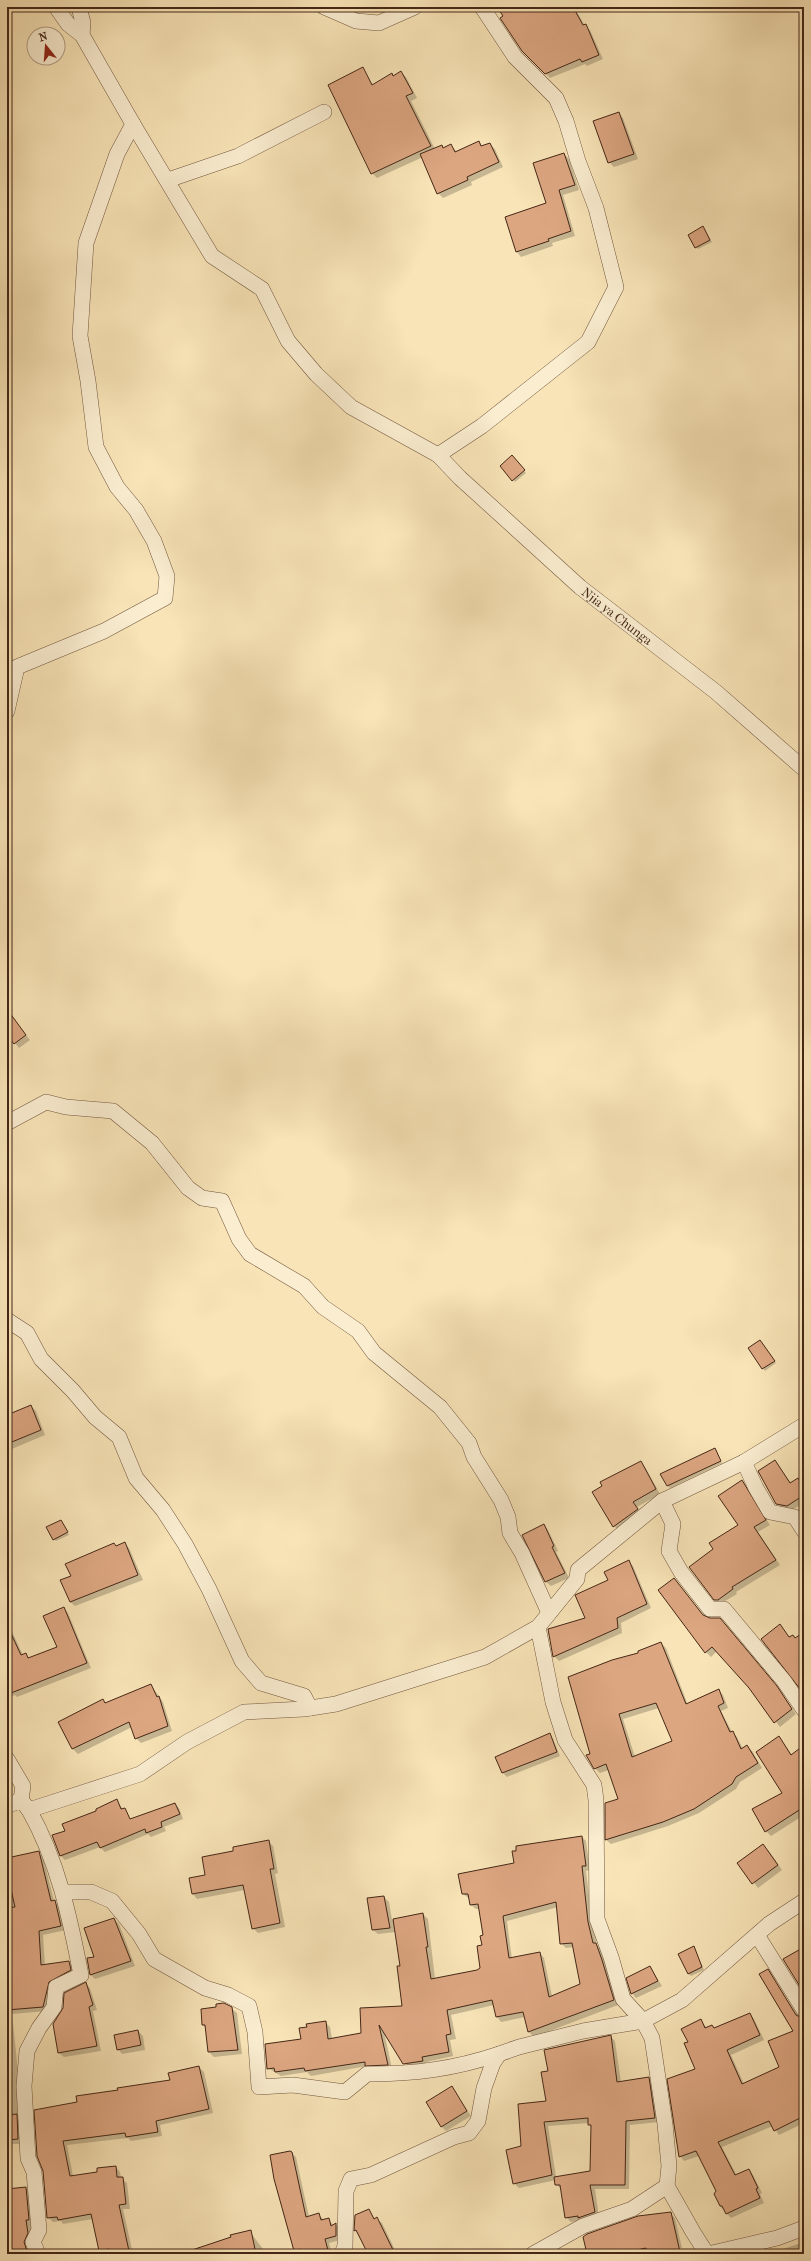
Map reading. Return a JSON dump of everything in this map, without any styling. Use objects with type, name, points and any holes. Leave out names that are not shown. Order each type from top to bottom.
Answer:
[{"type":"street","points":[[56,7],[68,24],[82,35]]},
{"type":"street","points":[[79,7],[83,23],[82,35]]},
{"type":"street","points":[[324,7],[356,21],[379,23],[415,7]]},
{"type":"street","points":[[438,455],[482,426],[588,342],[616,287],[596,208],[578,161],[566,121],[556,98],[514,56],[482,7]]},
{"type":"street","name":"Njia ya Chunga","points":[[82,35],[212,256],[262,289],[288,341],[316,374],[351,407],[438,455],[460,478],[580,587],[720,695],[804,769]]},
{"type":"street","points":[[168,180],[238,156],[324,112]]},
{"type":"street","points":[[7,711],[17,667],[104,631],[165,598],[167,576],[154,542],[136,510],[117,487],[96,447],[88,381],[80,336],[86,243],[98,213],[117,154],[133,124]]},
{"type":"street","points":[[7,1123],[46,1102],[66,1107],[113,1111],[152,1143],[188,1188],[202,1198],[222,1201],[239,1239],[250,1254],[304,1286],[323,1307],[358,1331],[374,1353],[440,1406],[469,1443],[474,1457],[501,1500],[508,1517],[510,1534],[522,1553],[549,1613]]},
{"type":"street","points":[[7,1320],[27,1333],[41,1359],[73,1391],[95,1417],[119,1437],[136,1478],[163,1510],[185,1544],[209,1589],[242,1661],[261,1683],[304,1696],[310,1708]]},
{"type":"street","points":[[19,1805],[140,1774],[187,1742],[244,1712],[310,1708],[336,1704],[485,1657],[538,1627],[577,1579],[578,1570],[662,1501],[744,1462],[804,1425]]},
{"type":"street","points":[[744,1462],[756,1488],[770,1512],[795,1516],[804,1532]]},
{"type":"street","points":[[662,1501],[673,1524],[669,1551],[681,1572],[710,1609],[724,1609],[784,1681],[804,1710]]},
{"type":"street","points":[[538,1627],[548,1681],[565,1740],[594,1785],[596,1800],[597,1919],[611,1957],[623,1999],[643,2021],[652,2038],[665,2124],[669,2166],[667,2186],[693,2232],[708,2254],[777,2238],[804,2228]]},
{"type":"street","points":[[7,1759],[23,1786],[19,1805]]},
{"type":"street","points":[[19,1805],[40,1829],[59,1876],[81,1976],[56,1987],[54,2007],[39,2028],[26,2051],[24,2086],[28,2158],[34,2172],[39,2230],[33,2242],[38,2254]]},
{"type":"street","points":[[63,1892],[91,1892],[112,1901],[139,1934],[154,1959],[204,1988],[228,1995],[249,2006],[255,2032],[259,2087],[293,2085],[345,2092],[367,2074],[402,2074],[448,2069],[519,2047],[583,2031],[643,2021],[682,2000],[769,1924],[804,1901]]},
{"type":"street","points":[[757,1935],[804,2010]]},
{"type":"street","points":[[342,2254],[345,2246],[346,2191],[351,2179],[370,2175],[454,2137],[469,2133],[478,2120],[484,2088],[492,2064],[499,2054]]},
{"type":"street","points":[[533,2254],[583,2226],[632,2209],[667,2186]]},
{"type":"building","points":[[497,7],[573,7],[583,25],[586,24],[599,55],[582,62],[580,59],[545,74],[522,51],[500,18],[503,16]]},
{"type":"building","points":[[363,67],[372,85],[392,73],[393,76],[401,71],[413,93],[406,96],[431,146],[371,174],[328,85]]},
{"type":"building","points":[[619,112],[634,154],[608,163],[593,121]]},
{"type":"building","points":[[479,141],[481,146],[490,143],[499,162],[467,177],[468,180],[437,194],[420,154],[442,145],[443,148],[451,144],[455,152]]},
{"type":"building","points":[[564,153],[575,185],[559,190],[571,231],[548,239],[549,241],[516,252],[505,217],[546,203],[533,163]]},
{"type":"building","points":[[703,226],[710,240],[695,248],[688,235]]},
{"type":"building","points":[[512,455],[525,470],[512,481],[500,466]]},
{"type":"building","points":[[7,1009],[26,1035],[14,1044],[7,1035]]},
{"type":"building","points":[[760,1340],[775,1361],[762,1369],[748,1348]]},
{"type":"building","points":[[31,1405],[41,1430],[7,1444],[7,1415]]},
{"type":"building","points":[[715,1448],[721,1461],[667,1486],[660,1474]]},
{"type":"building","points":[[775,1460],[790,1483],[798,1478],[804,1487],[804,1495],[787,1506],[776,1504],[758,1471]]},
{"type":"building","points":[[641,1461],[656,1489],[633,1502],[638,1509],[613,1527],[592,1492],[602,1486],[600,1482]]},
{"type":"building","points":[[742,1480],[766,1520],[754,1527],[776,1560],[732,1587],[733,1589],[718,1600],[714,1600],[689,1567],[713,1549],[709,1543],[738,1525],[718,1496]]},
{"type":"building","points":[[61,1520],[68,1532],[53,1540],[46,1527]]},
{"type":"building","points":[[544,1524],[554,1546],[552,1547],[565,1573],[545,1582],[522,1535]]},
{"type":"building","points":[[125,1542],[138,1575],[70,1602],[60,1580],[71,1576],[65,1564],[114,1543],[116,1546]]},
{"type":"building","points":[[629,1560],[647,1604],[617,1618],[618,1628],[553,1657],[548,1629],[585,1618],[575,1595],[608,1580],[604,1572]]},
{"type":"building","points":[[674,1578],[703,1615],[710,1618],[720,1618],[777,1686],[792,1709],[774,1723],[749,1688],[712,1647],[705,1653],[658,1590]]},
{"type":"building","points":[[64,1607],[87,1663],[11,1693],[7,1682],[7,1625],[21,1655],[26,1653],[28,1658],[57,1647],[43,1616]]},
{"type":"building","points":[[780,1624],[789,1637],[793,1635],[795,1638],[804,1632],[804,1694],[761,1639]]},
{"type":"building","points":[[661,1642],[686,1704],[719,1689],[724,1703],[718,1706],[730,1732],[733,1731],[741,1749],[747,1745],[758,1763],[736,1777],[732,1784],[694,1809],[663,1822],[605,1840],[605,1803],[618,1799],[606,1764],[594,1769],[586,1755],[590,1754],[568,1677],[612,1660],[638,1653],[638,1651]],"holes":[[[656,1703],[672,1741],[632,1757],[619,1714]]]},
{"type":"building","points":[[151,1684],[157,1697],[159,1696],[168,1726],[135,1739],[129,1722],[72,1749],[58,1722],[103,1699],[105,1703]]},
{"type":"building","points":[[550,1733],[557,1752],[502,1773],[495,1757]]},
{"type":"building","points":[[779,1736],[791,1755],[804,1745],[804,1807],[765,1832],[752,1809],[782,1793],[756,1752]]},
{"type":"building","points":[[117,1799],[121,1809],[125,1808],[130,1819],[175,1803],[180,1814],[161,1822],[162,1827],[146,1833],[145,1829],[100,1848],[97,1842],[60,1856],[52,1835],[65,1831],[62,1824],[96,1811],[96,1809]]},
{"type":"building","points":[[582,1836],[586,1866],[582,1866],[588,1922],[593,1943],[596,1943],[614,2000],[528,2032],[523,2012],[496,2017],[492,2000],[447,2010],[451,2034],[446,2035],[449,2052],[422,2057],[423,2061],[403,2064],[379,2025],[388,2065],[365,2066],[365,2062],[305,2071],[304,2068],[275,2072],[274,2068],[267,2069],[265,2044],[301,2039],[299,2028],[307,2027],[306,2024],[326,2021],[328,2039],[361,2033],[360,2008],[402,2006],[397,1966],[400,1966],[393,1919],[423,1913],[431,1979],[477,1970],[480,1968],[477,1946],[482,1945],[480,1936],[483,1935],[478,1904],[470,1905],[468,1894],[462,1894],[458,1874],[514,1863],[512,1851],[516,1851],[516,1846]],"holes":[[[556,1902],[560,1944],[572,1943],[580,1984],[549,1997],[540,1952],[509,1958],[503,1916]]]},
{"type":"building","points":[[269,1840],[274,1869],[270,1869],[280,1923],[252,1929],[243,1885],[192,1894],[189,1878],[205,1875],[202,1857],[233,1851],[233,1847]]},
{"type":"building","points":[[763,1844],[778,1865],[752,1884],[737,1863]]},
{"type":"building","points":[[39,1851],[51,1901],[55,1900],[61,1926],[39,1931],[41,1965],[69,1961],[71,1970],[49,1982],[43,2007],[7,2010],[7,1908],[15,1907],[7,1872],[7,1858]]},
{"type":"building","points":[[384,1896],[390,1928],[372,1930],[367,1898]]},
{"type":"building","points":[[114,1918],[131,1961],[90,1975],[87,1958],[94,1957],[84,1928]]},
{"type":"building","points":[[694,1946],[702,1967],[688,1974],[678,1954]]},
{"type":"building","points":[[804,1947],[804,1993],[783,1959]]},
{"type":"building","points":[[650,1966],[658,1981],[631,1994],[626,1978]]},
{"type":"building","points":[[768,1969],[796,2015],[804,2019],[804,2116],[774,2131],[769,2121],[718,2142],[735,2175],[749,2169],[758,2188],[756,2189],[760,2198],[726,2214],[714,2194],[716,2191],[696,2151],[679,2157],[667,2079],[695,2069],[684,2043],[688,2042],[681,2029],[701,2019],[705,2028],[712,2025],[714,2028],[750,2013],[760,2035],[727,2050],[742,2084],[779,2067],[768,2041],[793,2031],[759,1974]]},
{"type":"building","points":[[86,1982],[93,2005],[89,2007],[97,2046],[58,2053],[53,2024],[63,2008],[64,1993]]},
{"type":"building","points":[[224,2003],[232,2007],[238,2050],[208,2052],[205,2025],[202,2025],[201,2009],[216,2007],[216,2004]]},
{"type":"building","points":[[138,2030],[141,2045],[117,2050],[114,2035]]},
{"type":"building","points":[[611,2035],[617,2082],[649,2077],[655,2118],[626,2121],[625,2185],[590,2185],[595,2212],[578,2218],[578,2216],[565,2218],[560,2185],[555,2185],[554,2177],[590,2171],[591,2125],[588,2125],[588,2118],[544,2122],[552,2175],[513,2184],[506,2150],[521,2146],[518,2104],[546,2101],[541,2072],[548,2071],[544,2050]]},
{"type":"building","points":[[199,2066],[209,2109],[156,2121],[158,2132],[126,2137],[125,2133],[63,2141],[70,2176],[97,2172],[97,2168],[116,2166],[117,2177],[123,2177],[126,2204],[119,2205],[129,2251],[110,2254],[109,2249],[99,2251],[91,2214],[58,2220],[57,2217],[47,2218],[43,2171],[37,2156],[34,2110],[77,2102],[76,2096],[170,2080],[168,2073]]},
{"type":"building","points":[[452,2086],[467,2111],[441,2127],[426,2102]]},
{"type":"building","points":[[17,2114],[18,2139],[7,2140],[7,2115]]},
{"type":"building","points":[[290,2151],[292,2152],[306,2217],[319,2213],[321,2220],[329,2218],[331,2226],[336,2223],[336,2236],[325,2239],[329,2254],[301,2254],[300,2249],[294,2251],[274,2179],[270,2155]]},
{"type":"building","points":[[26,2187],[29,2220],[26,2220],[28,2233],[24,2242],[28,2254],[7,2254],[7,2189]]},
{"type":"building","points":[[369,2209],[374,2219],[377,2217],[395,2254],[368,2254],[356,2230],[354,2231],[355,2215]]},
{"type":"building","points":[[671,2212],[680,2252],[647,2254],[646,2248],[619,2254],[587,2254],[583,2237],[587,2234],[638,2216]]},
{"type":"building","points":[[251,2230],[256,2254],[189,2254],[189,2251],[231,2237],[230,2235]]}]
